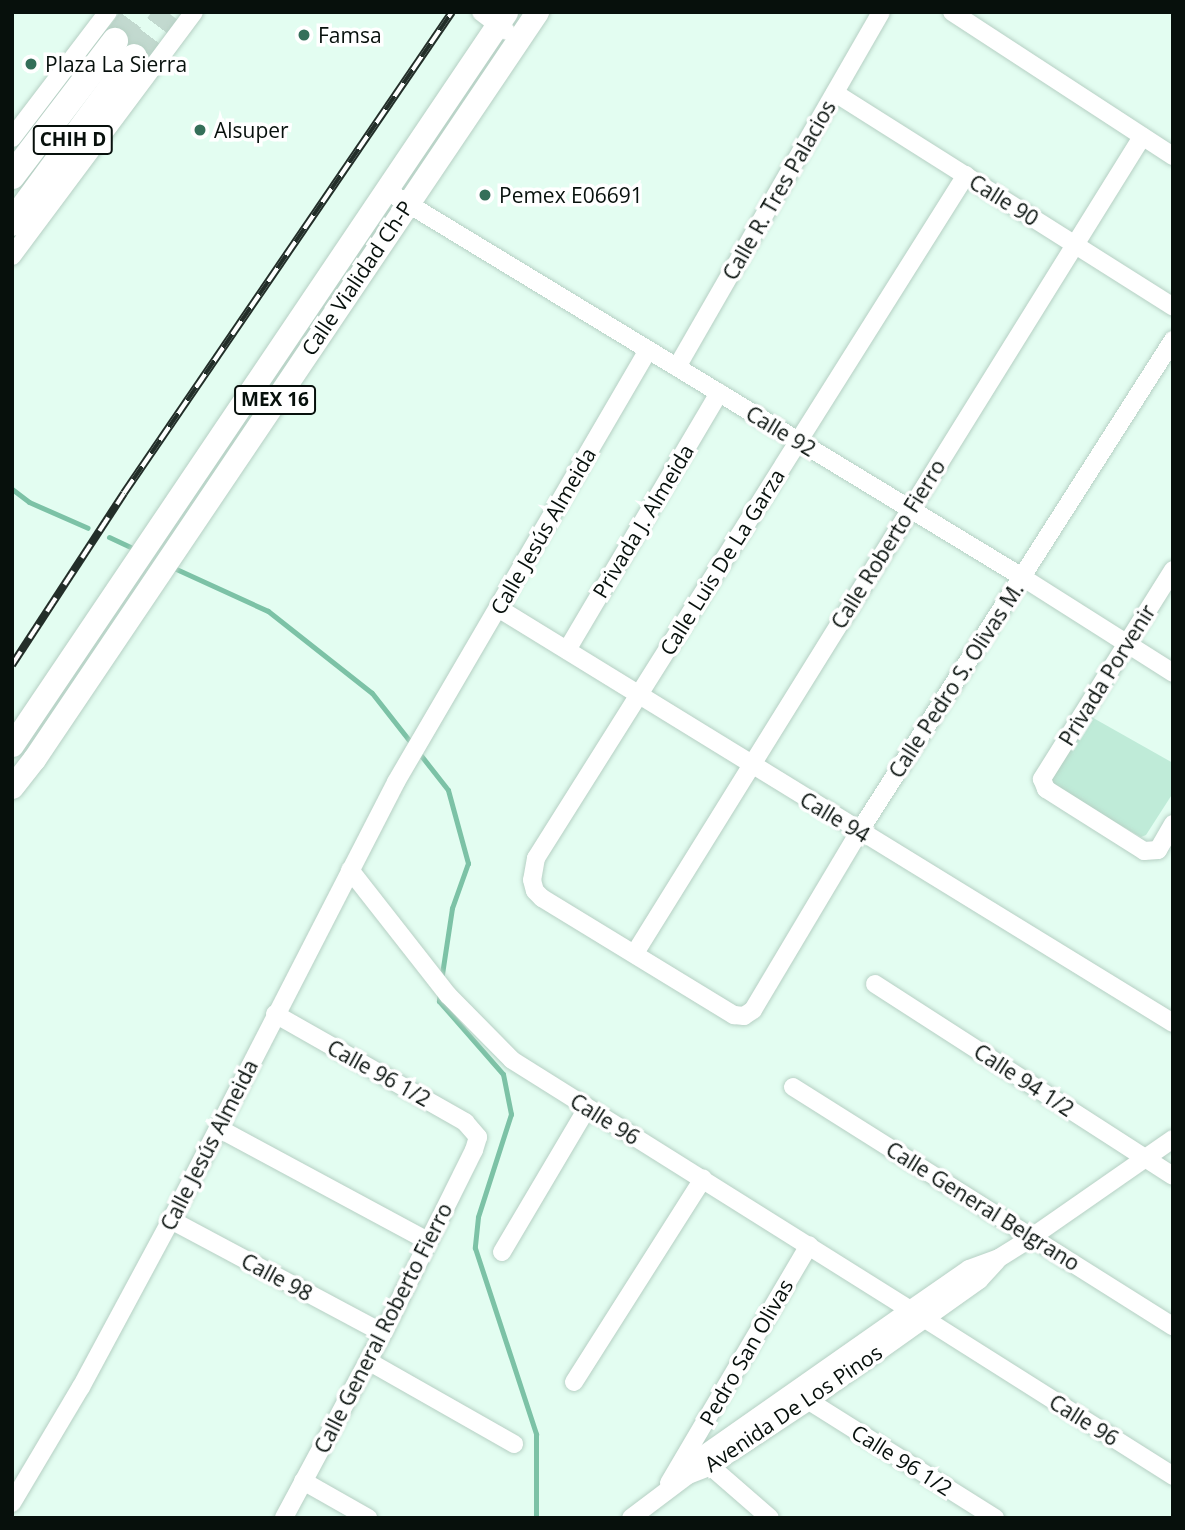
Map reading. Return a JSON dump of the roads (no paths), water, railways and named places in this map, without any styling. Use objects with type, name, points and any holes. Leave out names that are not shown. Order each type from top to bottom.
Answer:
[{"type":"highway","name":"CHIH D","points":[[12,176],[124,49],[12,223]]},
{"type":"main road","name":"Calle Vialidad Ch-P","points":[[12,746],[397,197],[537,12]]},
{"type":"main road","name":"Calle Vialidad Ch-P","points":[[12,787],[34,759],[397,197],[495,17]]},
{"type":"street","name":"CHIH D","points":[[12,138],[108,12]]},
{"type":"street","name":"CHIH D","points":[[12,256],[194,12]]},
{"type":"street","name":"Calle R. Tres Palacios","points":[[677,367],[881,12]]},
{"type":"street","points":[[952,12],[1173,156]]},
{"type":"street","points":[[495,17],[518,39]]},
{"type":"street","name":"Calle 90","points":[[835,93],[1173,307]]},
{"type":"street","name":"Calle Roberto Fierro","points":[[635,953],[1142,137]]},
{"type":"street","name":"Calle Luis De La Garza","points":[[635,953],[542,898],[535,891],[532,880],[537,858],[965,175]]},
{"type":"street","name":"Calle 92","points":[[397,197],[1022,577],[1173,673]]},
{"type":"street","name":"Calle Pedro S. Olivas M.","points":[[635,953],[739,1017],[753,1010],[859,832],[1173,340]]},
{"type":"street","name":"Calle Jesús Almeida","points":[[12,1503],[62,1419],[171,1220],[396,782],[648,350]]},
{"type":"street","name":"Privada J. Almeida","points":[[567,650],[719,393]]},
{"type":"street","name":"Privada Porvenir","points":[[1173,570],[1042,779],[1046,789],[1144,851],[1158,850],[1173,824]]},
{"type":"street","name":"Calle 94","points":[[498,608],[1173,1023]]},
{"type":"street","name":"Calle 96","points":[[350,870],[448,995],[480,1031],[512,1060],[1173,1476]]},
{"type":"street","name":"Calle 94 1/2","points":[[875,984],[1173,1176]]},
{"type":"street","name":"Calle 96 1/2","points":[[275,1014],[466,1122],[478,1137]]},
{"type":"street","name":"Calle General Belgrano","points":[[793,1087],[1173,1326]]},
{"type":"street","points":[[502,1252],[587,1108]]},
{"type":"street","points":[[218,1128],[428,1241]]},
{"type":"street","name":"Calle General Roberto Fierro","points":[[284,1518],[383,1333],[478,1137]]},
{"type":"street","name":"Avenida De Los Pinos","points":[[661,1495],[688,1475],[700,1457],[917,1314],[979,1280],[999,1258],[1173,1139]]},
{"type":"street","points":[[574,1382],[703,1179]]},
{"type":"street","name":"Calle 98","points":[[171,1220],[383,1333]]},
{"type":"street","name":"Pedro San Olivas","points":[[647,1518],[661,1495],[700,1457],[809,1245]]},
{"type":"street","name":"Avenida De Los Pinos","points":[[700,1457],[808,1401],[917,1314]]},
{"type":"street","points":[[368,1361],[514,1444]]},
{"type":"street","name":"Calle 96 1/2","points":[[808,1401],[995,1518]]},
{"type":"street","points":[[700,1457],[770,1518]]},
{"type":"street","points":[[303,1481],[368,1518]]},
{"type":"street","points":[[631,1518],[661,1495]]},
{"type":"waterway","points":[[12,489],[29,502],[88,528]]},
{"type":"waterway","points":[[109,537],[130,547]]},
{"type":"waterway","points":[[174,568],[268,611],[372,693],[448,790],[468,863],[452,908],[441,981]]},
{"type":"waterway","points":[[440,991],[439,1001],[503,1074],[511,1114],[478,1217],[475,1248],[536,1434],[536,1518]]},
{"type":"tunnel","points":[[115,41],[136,12]]},
{"type":"tunnel","points":[[134,57],[168,12]]},
{"type":"railway","points":[[12,665],[124,493],[452,12]]},
{"type":"place","name":"Famsa","points":[[304,35]]},
{"type":"place","name":"Plaza La Sierra","points":[[31,64]]},
{"type":"place","name":"Alsuper","points":[[200,130]]},
{"type":"place","name":"Pemex E06691","points":[[485,195]]}]
